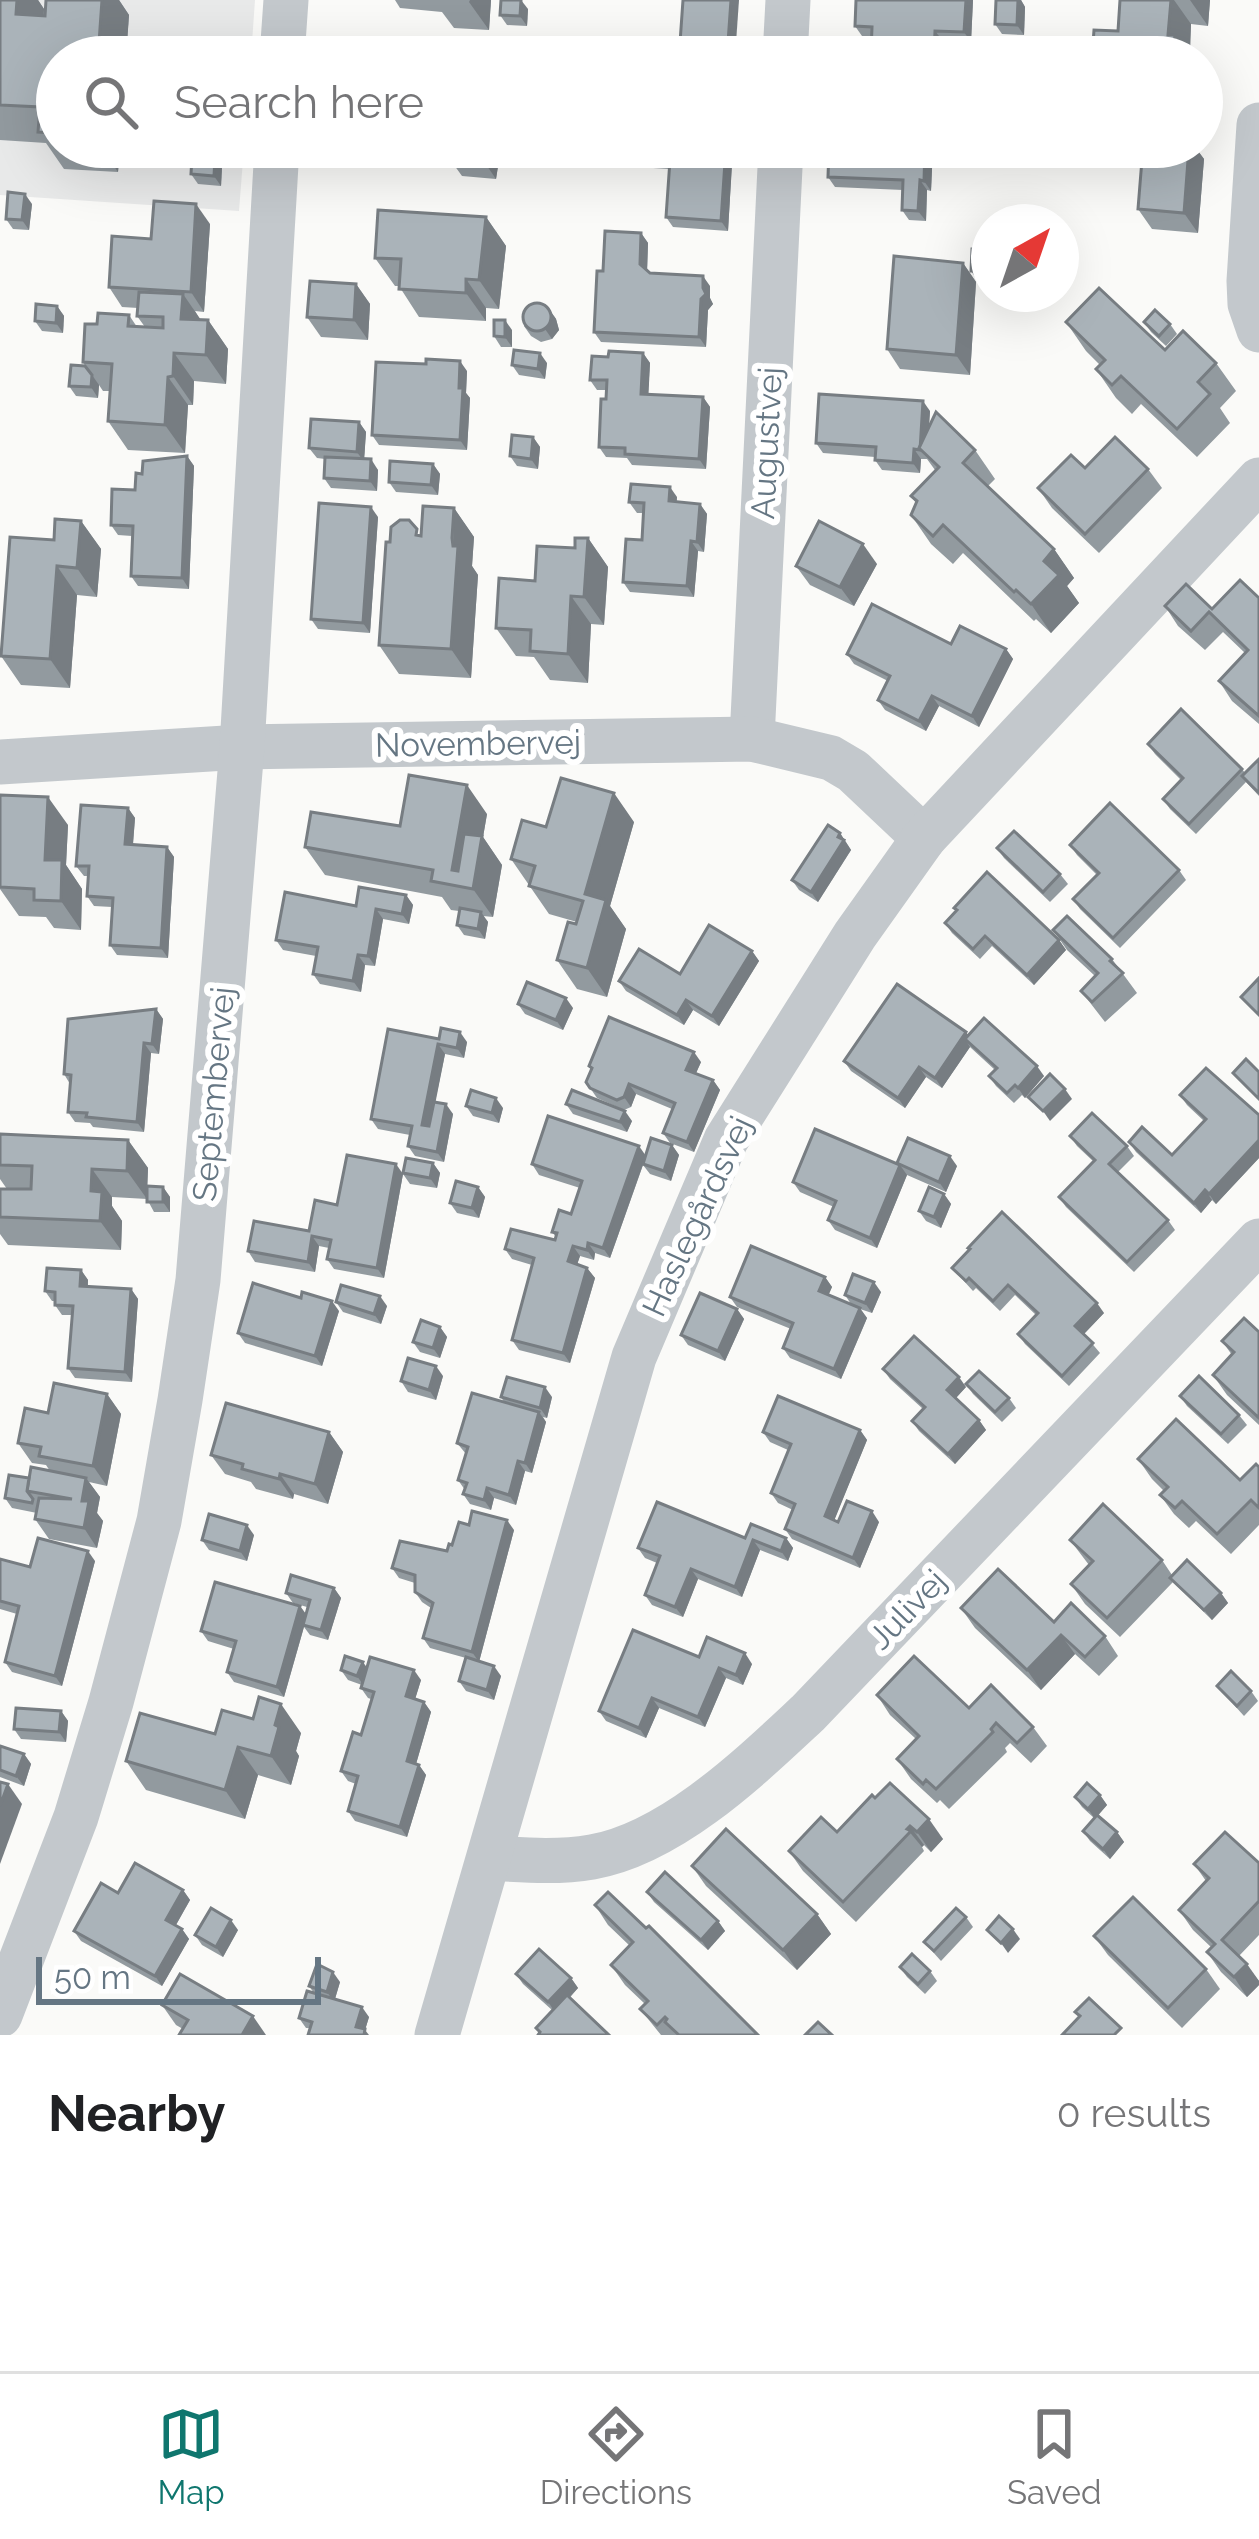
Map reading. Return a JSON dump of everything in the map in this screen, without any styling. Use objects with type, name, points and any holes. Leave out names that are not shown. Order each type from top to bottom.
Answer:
[{"type":"street","points":[[283,36],[286,0]]},
{"type":"street","points":[[786,36],[788,0]]},
{"type":"street","points":[[1259,125],[1249,281],[1250,304],[1259,330]]},
{"type":"street","name":"Septembervej","points":[[0,2015],[76,1817],[110,1702],[159,1520],[198,1280],[242,747],[276,168]]},
{"type":"street","name":"Augustvej","points":[[752,739],[780,168]]},
{"type":"street","name":"Haslegårdsvej","points":[[436,2035],[634,1358],[726,1140],[831,972],[924,838],[1259,480]]},
{"type":"street","name":"Novembervej","points":[[0,762],[242,747],[752,739],[832,758],[853,771],[924,838]]},
{"type":"street","name":"Julivej","points":[[489,1858],[566,1861],[598,1856],[633,1844],[685,1815],[741,1775],[808,1713],[1259,1240]]},
{"type":"shaded area","points":[[0,0],[255,0],[252,36],[36,36],[36,168],[242,168],[239,211],[0,195]]},
{"type":"building","points":[[0,0],[17,0],[16,14],[45,16],[46,0],[102,0],[99,36],[36,36],[36,107],[0,105]]},
{"type":"building","points":[[501,0],[521,0],[520,16],[500,15]]},
{"type":"building","points":[[683,0],[731,0],[728,36],[680,36]]},
{"type":"building","points":[[856,0],[966,0],[964,32],[872,36],[872,27],[855,26]]},
{"type":"building","points":[[996,0],[1018,0],[1017,25],[995,24]]},
{"type":"building","points":[[1120,0],[1171,0],[1168,35],[1175,36],[1094,36],[1094,30],[1118,31]]},
{"type":"building","points":[[191,168],[214,168],[214,176],[191,174]]},
{"type":"building","points":[[669,168],[725,168],[721,221],[666,217]]},
{"type":"building","points":[[828,168],[924,168],[918,211],[902,210],[903,180],[828,177]]},
{"type":"building","points":[[1141,168],[1187,168],[1184,213],[1138,209]]},
{"type":"building","points":[[8,192],[25,194],[22,220],[6,219]]},
{"type":"building","points":[[154,201],[196,204],[191,292],[109,287],[112,236],[151,239]]},
{"type":"building","points":[[378,210],[486,217],[479,280],[466,279],[466,293],[399,289],[401,259],[375,258]]},
{"type":"building","points":[[605,231],[641,233],[640,264],[650,273],[703,276],[706,294],[701,299],[699,337],[594,332],[597,271],[603,271]]},
{"type":"building","points":[[894,256],[963,263],[956,355],[887,349]]},
{"type":"building","points":[[310,281],[356,284],[354,320],[307,317]]},
{"type":"building","points":[[1099,288],[1165,350],[1183,331],[1216,363],[1198,382],[1210,394],[1177,429],[1121,376],[1112,385],[1096,369],[1105,360],[1066,322]]},
{"type":"building","points":[[139,292],[183,294],[181,319],[208,320],[206,355],[174,353],[165,425],[108,421],[112,364],[83,362],[85,324],[97,324],[98,313],[129,315],[128,326],[163,328],[163,317],[137,316]]},
{"type":"building","points":[[537,303],[547,307],[551,317],[547,327],[537,331],[527,327],[523,317],[527,307]]},
{"type":"building","points":[[36,304],[57,306],[56,323],[35,321]]},
{"type":"building","points":[[1155,310],[1170,324],[1159,336],[1144,322]]},
{"type":"building","points":[[494,320],[505,320],[505,337],[494,336]]},
{"type":"building","points":[[514,350],[540,353],[538,369],[512,365]]},
{"type":"building","points":[[609,351],[643,353],[641,394],[703,397],[699,459],[625,454],[625,448],[599,447],[601,399],[606,399],[607,380],[590,380],[592,356],[608,357]]},
{"type":"building","points":[[426,359],[460,361],[460,440],[372,435],[376,362],[426,364]]},
{"type":"building","points":[[71,365],[85,366],[92,375],[91,387],[69,386]]},
{"type":"building","points":[[819,394],[923,401],[920,450],[914,449],[913,463],[875,460],[876,447],[816,443]]},
{"type":"building","points":[[936,412],[975,450],[963,463],[1054,549],[1044,561],[1059,575],[1031,604],[943,525],[933,536],[911,515],[917,501],[911,496],[939,467],[919,448]]},
{"type":"building","points":[[311,419],[359,422],[357,452],[309,448]]},
{"type":"building","points":[[512,435],[533,437],[531,459],[510,456]]},
{"type":"building","points":[[1115,437],[1148,469],[1085,534],[1038,488],[1071,455],[1085,468]]},
{"type":"building","points":[[187,456],[182,578],[131,576],[133,526],[111,525],[112,489],[135,490],[143,461]]},
{"type":"building","points":[[325,457],[371,459],[370,481],[324,478]]},
{"type":"building","points":[[390,461],[433,464],[431,485],[389,482]]},
{"type":"building","points":[[631,484],[670,487],[669,501],[700,504],[687,586],[623,582],[626,539],[642,540],[644,503],[629,502]]},
{"type":"building","points":[[319,503],[371,507],[363,623],[311,619]]},
{"type":"building","points":[[423,506],[454,508],[452,538],[453,546],[458,546],[451,649],[379,645],[386,542],[390,542],[391,527],[400,520],[409,520],[421,536]]},
{"type":"building","points":[[55,519],[81,521],[77,568],[57,566],[50,659],[1,656],[10,537],[54,540]]},
{"type":"building","points":[[819,521],[863,544],[840,587],[796,566]]},
{"type":"building","points":[[575,538],[588,538],[584,597],[571,596],[568,654],[530,651],[531,630],[496,628],[499,578],[535,581],[537,546],[575,548]]},
{"type":"building","points":[[1240,580],[1259,598],[1259,716],[1219,681],[1248,650],[1209,612],[1191,631],[1165,606],[1186,584],[1212,609]]},
{"type":"building","points":[[872,604],[951,644],[960,626],[1006,649],[972,716],[932,696],[919,721],[878,700],[890,676],[847,654]]},
{"type":"building","points":[[1181,709],[1242,769],[1189,824],[1163,799],[1183,778],[1148,744]]},
{"type":"building","points":[[1259,759],[1259,793],[1242,776]]},
{"type":"building","points":[[409,775],[467,785],[452,870],[458,871],[464,834],[482,836],[473,889],[431,881],[433,870],[305,847],[311,812],[400,826]]},
{"type":"building","points":[[561,778],[614,793],[585,894],[606,900],[587,968],[557,960],[568,922],[576,924],[583,901],[529,886],[535,866],[511,859],[522,820],[546,827]]},
{"type":"building","points":[[0,795],[48,797],[45,860],[62,860],[61,901],[34,900],[34,889],[0,887]]},
{"type":"building","points":[[1110,803],[1179,870],[1113,938],[1073,899],[1099,873],[1070,845]]},
{"type":"building","points":[[81,805],[128,808],[125,844],[167,847],[161,948],[110,945],[113,898],[87,896],[89,866],[76,866]]},
{"type":"building","points":[[828,825],[844,840],[811,892],[792,880]]},
{"type":"building","points":[[1014,831],[1060,874],[1043,892],[997,848]]},
{"type":"building","points":[[987,872],[1059,940],[1027,975],[985,936],[973,949],[945,923]]},
{"type":"building","points":[[359,887],[406,895],[402,914],[376,909],[368,956],[358,955],[353,981],[313,974],[318,947],[276,940],[285,892],[356,906]]},
{"type":"building","points":[[460,908],[481,912],[478,929],[457,925]]},
{"type":"building","points":[[1067,916],[1123,973],[1092,1002],[1081,991],[1098,973],[1053,930]]},
{"type":"building","points":[[709,925],[752,951],[712,1016],[686,1000],[677,1015],[619,981],[639,949],[680,974]]},
{"type":"building","points":[[1259,978],[1259,1015],[1241,997]]},
{"type":"building","points":[[527,982],[566,998],[556,1020],[518,1004]]},
{"type":"building","points":[[897,984],[966,1032],[935,1078],[919,1067],[898,1098],[844,1061]]},
{"type":"building","points":[[156,1009],[152,1044],[144,1043],[137,1122],[68,1112],[71,1075],[64,1074],[68,1019]]},
{"type":"building","points":[[609,1017],[694,1052],[686,1070],[713,1080],[687,1142],[663,1133],[675,1103],[629,1084],[624,1097],[617,1100],[586,1082]]},
{"type":"building","points":[[984,1018],[1037,1066],[1018,1088],[1015,1085],[1007,1093],[989,1076],[997,1068],[965,1039]]},
{"type":"building","points":[[441,1028],[460,1032],[457,1048],[438,1044],[422,1125],[429,1126],[434,1102],[446,1104],[437,1152],[408,1146],[412,1126],[371,1119],[388,1029],[439,1039]]},
{"type":"building","points":[[1246,1059],[1259,1072],[1259,1099],[1233,1073]]},
{"type":"building","points":[[1206,1068],[1259,1115],[1259,1140],[1209,1194],[1205,1190],[1194,1203],[1129,1142],[1142,1127],[1172,1155],[1206,1119],[1180,1095]]},
{"type":"building","points":[[1050,1074],[1065,1089],[1043,1111],[1028,1097]]},
{"type":"building","points":[[471,1090],[496,1098],[492,1113],[466,1106]]},
{"type":"building","points":[[572,1090],[625,1111],[620,1122],[566,1104]]},
{"type":"building","points":[[1092,1113],[1127,1146],[1109,1164],[1168,1220],[1127,1262],[1059,1197],[1095,1160],[1070,1136]]},
{"type":"building","points":[[548,1116],[639,1146],[603,1248],[588,1243],[587,1250],[573,1246],[568,1261],[587,1268],[563,1353],[512,1340],[534,1258],[505,1249],[511,1229],[555,1240],[557,1233],[552,1232],[559,1210],[571,1214],[582,1181],[532,1164]]},
{"type":"building","points":[[815,1129],[900,1165],[870,1238],[828,1220],[836,1201],[793,1182]]},
{"type":"building","points":[[0,1134],[128,1140],[127,1171],[92,1169],[91,1191],[102,1192],[100,1221],[0,1217],[0,1189],[31,1189],[32,1166],[0,1165]]},
{"type":"building","points":[[651,1138],[672,1145],[664,1171],[643,1164]]},
{"type":"building","points":[[908,1138],[950,1156],[939,1182],[897,1163]]},
{"type":"building","points":[[347,1155],[396,1164],[377,1268],[327,1259],[331,1240],[312,1236],[308,1262],[248,1251],[254,1221],[309,1231],[315,1200],[337,1205]]},
{"type":"building","points":[[406,1158],[433,1163],[430,1178],[403,1173]]},
{"type":"building","points":[[456,1181],[478,1187],[472,1208],[450,1203]]},
{"type":"building","points":[[147,1186],[163,1187],[163,1202],[147,1202]]},
{"type":"building","points":[[929,1187],[944,1194],[934,1217],[919,1211]]},
{"type":"building","points":[[1002,1212],[1097,1303],[1075,1326],[1093,1343],[1062,1376],[1018,1334],[1038,1313],[1008,1285],[993,1301],[952,1268]]},
{"type":"building","points":[[751,1246],[825,1277],[819,1291],[860,1308],[834,1369],[783,1348],[793,1323],[730,1297]]},
{"type":"building","points":[[47,1268],[81,1270],[80,1286],[131,1289],[125,1372],[68,1368],[73,1306],[55,1305],[55,1292],[45,1291]]},
{"type":"building","points":[[853,1274],[874,1282],[865,1303],[845,1295]]},
{"type":"building","points":[[253,1283],[301,1298],[302,1292],[332,1301],[315,1356],[238,1333]]},
{"type":"building","points":[[341,1285],[380,1296],[374,1314],[336,1302]]},
{"type":"building","points":[[700,1293],[737,1309],[718,1351],[681,1335]]},
{"type":"building","points":[[1244,1318],[1259,1332],[1259,1418],[1213,1375],[1234,1352],[1222,1341]]},
{"type":"building","points":[[421,1320],[440,1327],[433,1348],[413,1342]]},
{"type":"building","points":[[914,1336],[959,1377],[947,1390],[979,1420],[948,1454],[912,1421],[925,1407],[883,1369]]},
{"type":"building","points":[[408,1358],[436,1366],[429,1390],[401,1381]]},
{"type":"building","points":[[979,1371],[1009,1398],[995,1412],[966,1384]]},
{"type":"building","points":[[1199,1376],[1239,1415],[1221,1434],[1180,1396]]},
{"type":"building","points":[[507,1377],[545,1387],[540,1408],[501,1397]]},
{"type":"building","points":[[54,1383],[107,1394],[93,1466],[39,1456],[41,1447],[18,1443],[25,1408],[48,1413]]},
{"type":"building","points":[[472,1393],[539,1412],[525,1463],[518,1461],[509,1495],[487,1488],[484,1500],[463,1494],[467,1483],[458,1480],[468,1447],[457,1443]]},
{"type":"building","points":[[778,1396],[860,1430],[825,1516],[838,1522],[847,1501],[872,1511],[853,1558],[785,1529],[795,1504],[771,1493],[791,1444],[763,1432]]},
{"type":"building","points":[[226,1403],[329,1432],[315,1484],[242,1469],[243,1464],[211,1455]]},
{"type":"building","points":[[1176,1419],[1240,1480],[1256,1464],[1259,1467],[1259,1508],[1251,1500],[1217,1534],[1182,1501],[1175,1508],[1160,1495],[1168,1487],[1138,1459]]},
{"type":"building","points":[[31,1467],[86,1478],[82,1501],[89,1501],[84,1528],[35,1519],[39,1498],[72,1499],[27,1491]]},
{"type":"building","points":[[9,1475],[29,1478],[32,1503],[5,1498]]},
{"type":"building","points":[[657,1502],[745,1538],[751,1524],[786,1538],[781,1551],[753,1540],[735,1587],[691,1569],[675,1607],[645,1595],[660,1556],[638,1548]]},
{"type":"building","points":[[1103,1504],[1162,1560],[1107,1618],[1071,1584],[1093,1561],[1070,1540]]},
{"type":"building","points":[[472,1511],[507,1520],[472,1652],[423,1638],[433,1603],[415,1592],[415,1575],[392,1568],[400,1541],[447,1551],[459,1522],[469,1525]]},
{"type":"building","points":[[209,1514],[247,1525],[240,1551],[202,1540]]},
{"type":"building","points":[[38,1538],[88,1551],[55,1676],[5,1662],[19,1606],[0,1601],[0,1559],[30,1567]]},
{"type":"building","points":[[1187,1560],[1221,1593],[1204,1610],[1170,1578]]},
{"type":"building","points":[[998,1569],[1054,1622],[1071,1603],[1105,1636],[1085,1657],[1061,1635],[1027,1670],[961,1608]]},
{"type":"building","points":[[291,1575],[334,1588],[321,1630],[303,1625],[310,1600],[286,1593]]},
{"type":"building","points":[[215,1582],[300,1606],[277,1687],[227,1672],[236,1641],[201,1631]]},
{"type":"building","points":[[633,1630],[699,1657],[707,1637],[745,1653],[736,1675],[719,1668],[698,1717],[652,1698],[639,1728],[599,1711]]},
{"type":"building","points":[[345,1656],[363,1662],[357,1676],[341,1670]]},
{"type":"building","points":[[914,1656],[969,1708],[991,1685],[1033,1727],[1017,1743],[996,1723],[993,1732],[936,1789],[926,1780],[923,1784],[897,1759],[919,1736],[877,1695]]},
{"type":"building","points":[[370,1657],[414,1670],[406,1696],[424,1702],[407,1761],[419,1765],[400,1827],[348,1811],[358,1776],[341,1771],[353,1732],[361,1735],[374,1692],[361,1688]]},
{"type":"building","points":[[466,1657],[494,1666],[487,1690],[459,1681]]},
{"type":"building","points":[[1231,1671],[1251,1691],[1237,1706],[1217,1686]]},
{"type":"building","points":[[259,1697],[281,1704],[271,1756],[238,1747],[225,1790],[126,1761],[140,1713],[215,1734],[222,1710],[253,1719]]},
{"type":"building","points":[[16,1708],[61,1711],[59,1732],[14,1729]]},
{"type":"building","points":[[0,1746],[24,1754],[16,1776],[0,1770]]},
{"type":"building","points":[[0,1782],[8,1784],[0,1806]]},
{"type":"building","points":[[890,1783],[929,1819],[917,1832],[910,1826],[911,1831],[843,1902],[789,1851],[821,1817],[837,1832]]},
{"type":"building","points":[[1087,1783],[1100,1795],[1088,1809],[1075,1797]]},
{"type":"building","points":[[1097,1815],[1117,1832],[1103,1849],[1083,1831]]},
{"type":"building","points":[[726,1829],[817,1914],[783,1950],[692,1866]]},
{"type":"building","points":[[1225,1832],[1259,1863],[1259,1901],[1222,1940],[1247,1964],[1234,1977],[1207,1952],[1215,1944],[1179,1910],[1209,1878],[1194,1864]]},
{"type":"building","points":[[135,1863],[183,1890],[166,1920],[182,1929],[155,1976],[74,1931],[101,1883],[118,1893]]},
{"type":"building","points":[[665,1872],[718,1921],[701,1940],[647,1892]]},
{"type":"building","points":[[608,1892],[649,1926],[758,2035],[679,2035],[665,2017],[657,2025],[640,2009],[648,2001],[611,1965],[633,1942],[595,1905]]},
{"type":"building","points":[[1133,1897],[1206,1969],[1168,2008],[1094,1936]]},
{"type":"building","points":[[211,1908],[231,1920],[216,1947],[195,1935]]},
{"type":"building","points":[[956,1908],[966,1917],[934,1951],[924,1942]]},
{"type":"building","points":[[999,1916],[1013,1929],[1001,1943],[987,1930]]},
{"type":"building","points":[[539,1949],[571,1978],[548,2002],[516,1974]]},
{"type":"building","points":[[912,1954],[930,1971],[918,1984],[900,1967]]},
{"type":"building","points":[[317,1964],[333,1972],[327,1992],[309,1986]]},
{"type":"building","points":[[180,1974],[253,2016],[242,2035],[179,2035],[188,2020],[162,2005]]},
{"type":"building","points":[[307,1991],[362,2007],[356,2027],[365,2029],[364,2035],[308,2035],[312,2022],[299,2018]]},
{"type":"building","points":[[567,1995],[609,2035],[538,2035],[536,2028]]},
{"type":"building","points":[[1089,1998],[1121,2028],[1114,2035],[1062,2035],[1080,2016],[1075,2012]]},
{"type":"building","points":[[818,2022],[832,2035],[805,2035]]}]
